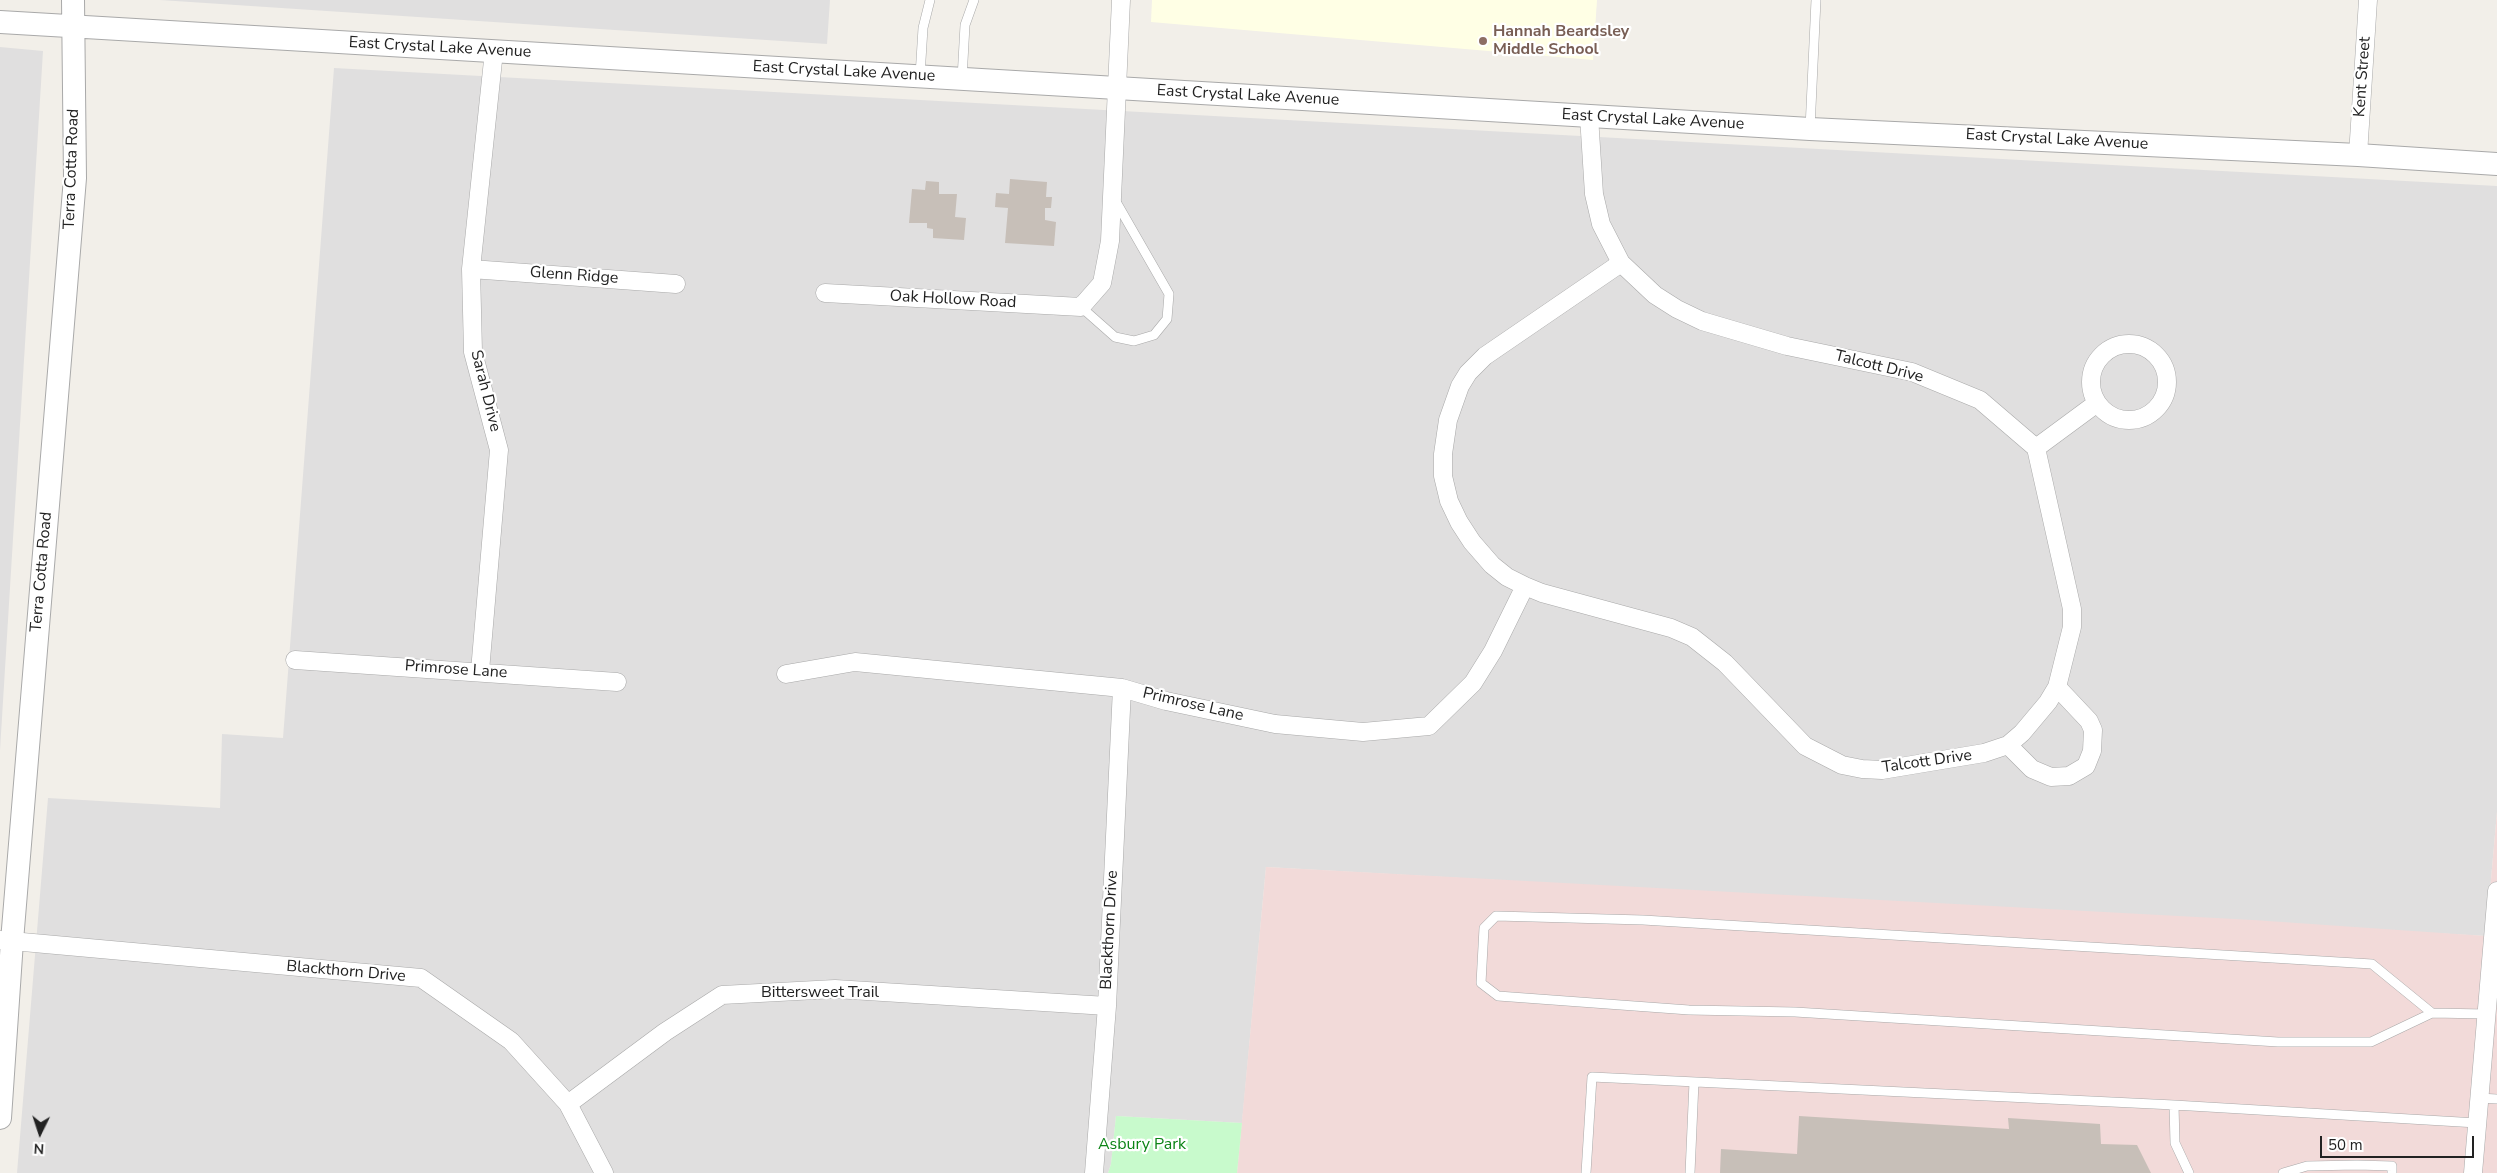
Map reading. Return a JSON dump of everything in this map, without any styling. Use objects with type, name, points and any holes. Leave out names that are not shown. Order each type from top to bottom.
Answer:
[{"type":"street","name":"Terra Cotta Road","points":[[0,1118],[6,941],[75,178],[73,0]]},
{"type":"street","points":[[1081,307],[1102,283],[1110,241],[1121,0]]},
{"type":"street","name":"Kent Street","points":[[2358,155],[2368,0]]},
{"type":"street","name":"East Crystal Lake Avenue","points":[[0,22],[1810,129],[2358,155],[2497,164]]},
{"type":"street","name":"Sarah Drive","points":[[480,671],[499,450],[474,352],[471,269],[494,51]]},
{"type":"street","points":[[1589,116],[1594,194],[1601,224],[1621,264]]},
{"type":"street","name":"Talcott Drive","points":[[1621,264],[1655,295],[1677,310],[1702,321],[1787,346],[1912,372],[1980,400],[2036,448],[2072,609],[2069,646],[2057,687],[2036,718],[2008,745],[1984,753],[1882,770],[1862,770],[1842,765],[1805,746],[1725,664],[1692,637],[1671,628],[1542,593],[1507,577],[1492,565],[1459,522],[1449,501],[1442,464],[1454,400],[1468,372],[1485,356],[1621,264]]},
{"type":"street","name":"Glenn Ridge","points":[[471,269],[676,284]]},
{"type":"street","name":"Oak Hollow Road","points":[[825,293],[1081,307]]},
{"type":"street","points":[[2125,344],[2138,345],[2150,350],[2160,359],[2165,370],[2166,388],[2160,405],[2151,413],[2140,419],[2116,418],[2105,412],[2097,403],[2092,391],[2091,378],[2094,365],[2102,355],[2113,348],[2125,344]]},
{"type":"street","points":[[2036,448],[2097,403]]},
{"type":"street","name":"Primrose Lane","points":[[786,674],[855,662],[1122,688],[1166,701],[1275,724],[1363,732],[1429,726],[1473,684],[1493,651],[1525,586]]},
{"type":"street","name":"Primrose Lane","points":[[295,660],[480,671],[617,682]]},
{"type":"street","points":[[2008,745],[2032,769],[2050,777],[2069,776],[2086,766],[2092,751],[2093,730],[2089,721],[2057,687]]},
{"type":"street","name":"Blackthorn Drive","points":[[1094,1173],[1107,1006],[1122,688]]},
{"type":"street","points":[[2473,1173],[2497,891]]},
{"type":"street","name":"Blackthorn Drive","points":[[6,941],[422,978],[511,1041],[568,1104],[604,1173]]},
{"type":"street","name":"Bittersweet Trail","points":[[568,1104],[664,1032],[722,995],[835,990],[1107,1006]]},
{"type":"lane","points":[[920,76],[923,28],[930,0]]},
{"type":"lane","points":[[962,79],[966,25],[974,0]]},
{"type":"lane","points":[[1810,129],[1816,0]]},
{"type":"lane","points":[[1081,307],[1115,336],[1134,341],[1154,335],[1167,319],[1169,294],[1112,195]]},
{"type":"lane","points":[[2432,1012],[2372,964],[1643,920],[1496,916],[1484,928],[1481,983],[1498,996],[1689,1010],[1795,1012],[2278,1042],[2370,1042],[2432,1012],[2486,1014]]},
{"type":"lane","points":[[1586,1173],[1592,1077],[2174,1105],[2477,1123]]},
{"type":"lane","points":[[1690,1173],[1694,1082]]},
{"type":"lane","points":[[2479,1098],[2497,1099]]},
{"type":"lane","points":[[2174,1105],[2175,1143],[2189,1173]]},
{"type":"lane","points":[[2284,1173],[2308,1166],[2357,1165],[2392,1166],[2392,1173]]},
{"type":"shaded area","points":[[160,0],[830,0],[827,44]]},
{"type":"shaded area","name":"Hannah Beardsley Middle School","points":[[1152,0],[1597,0],[1593,60],[1151,22]]},
{"type":"shaded area","points":[[0,47],[43,51],[0,750]]},
{"type":"shaded area","points":[[334,68],[2497,186],[2497,812],[2486,936],[1266,867],[1242,1123],[1116,1116],[1111,1164],[1108,1173],[17,1173],[48,798],[220,808],[222,734],[283,738]]},
{"type":"shaded area","points":[[2497,812],[2497,1173],[1237,1173],[1266,867],[2253,920],[2486,936]]},
{"type":"green space","name":"Asbury Park","points":[[1116,1116],[1242,1123],[1237,1173],[1108,1173],[1111,1164]]},
{"type":"building","points":[[1010,179],[1047,182],[1046,197],[1052,197],[1051,208],[1045,208],[1045,220],[1056,222],[1054,246],[1005,243],[1008,208],[995,207],[996,193],[1009,194]]},
{"type":"building","points":[[926,181],[939,182],[939,194],[957,194],[955,217],[966,218],[964,240],[933,238],[933,229],[927,228],[927,223],[909,223],[912,189],[925,190]]},
{"type":"building","points":[[1799,1116],[2009,1129],[2008,1118],[2100,1124],[2101,1144],[2137,1145],[2151,1173],[1720,1173],[1721,1149],[1797,1154]]},
{"type":"place","name":"Hannah Beardsley Middle School","points":[[1483,41]]}]
